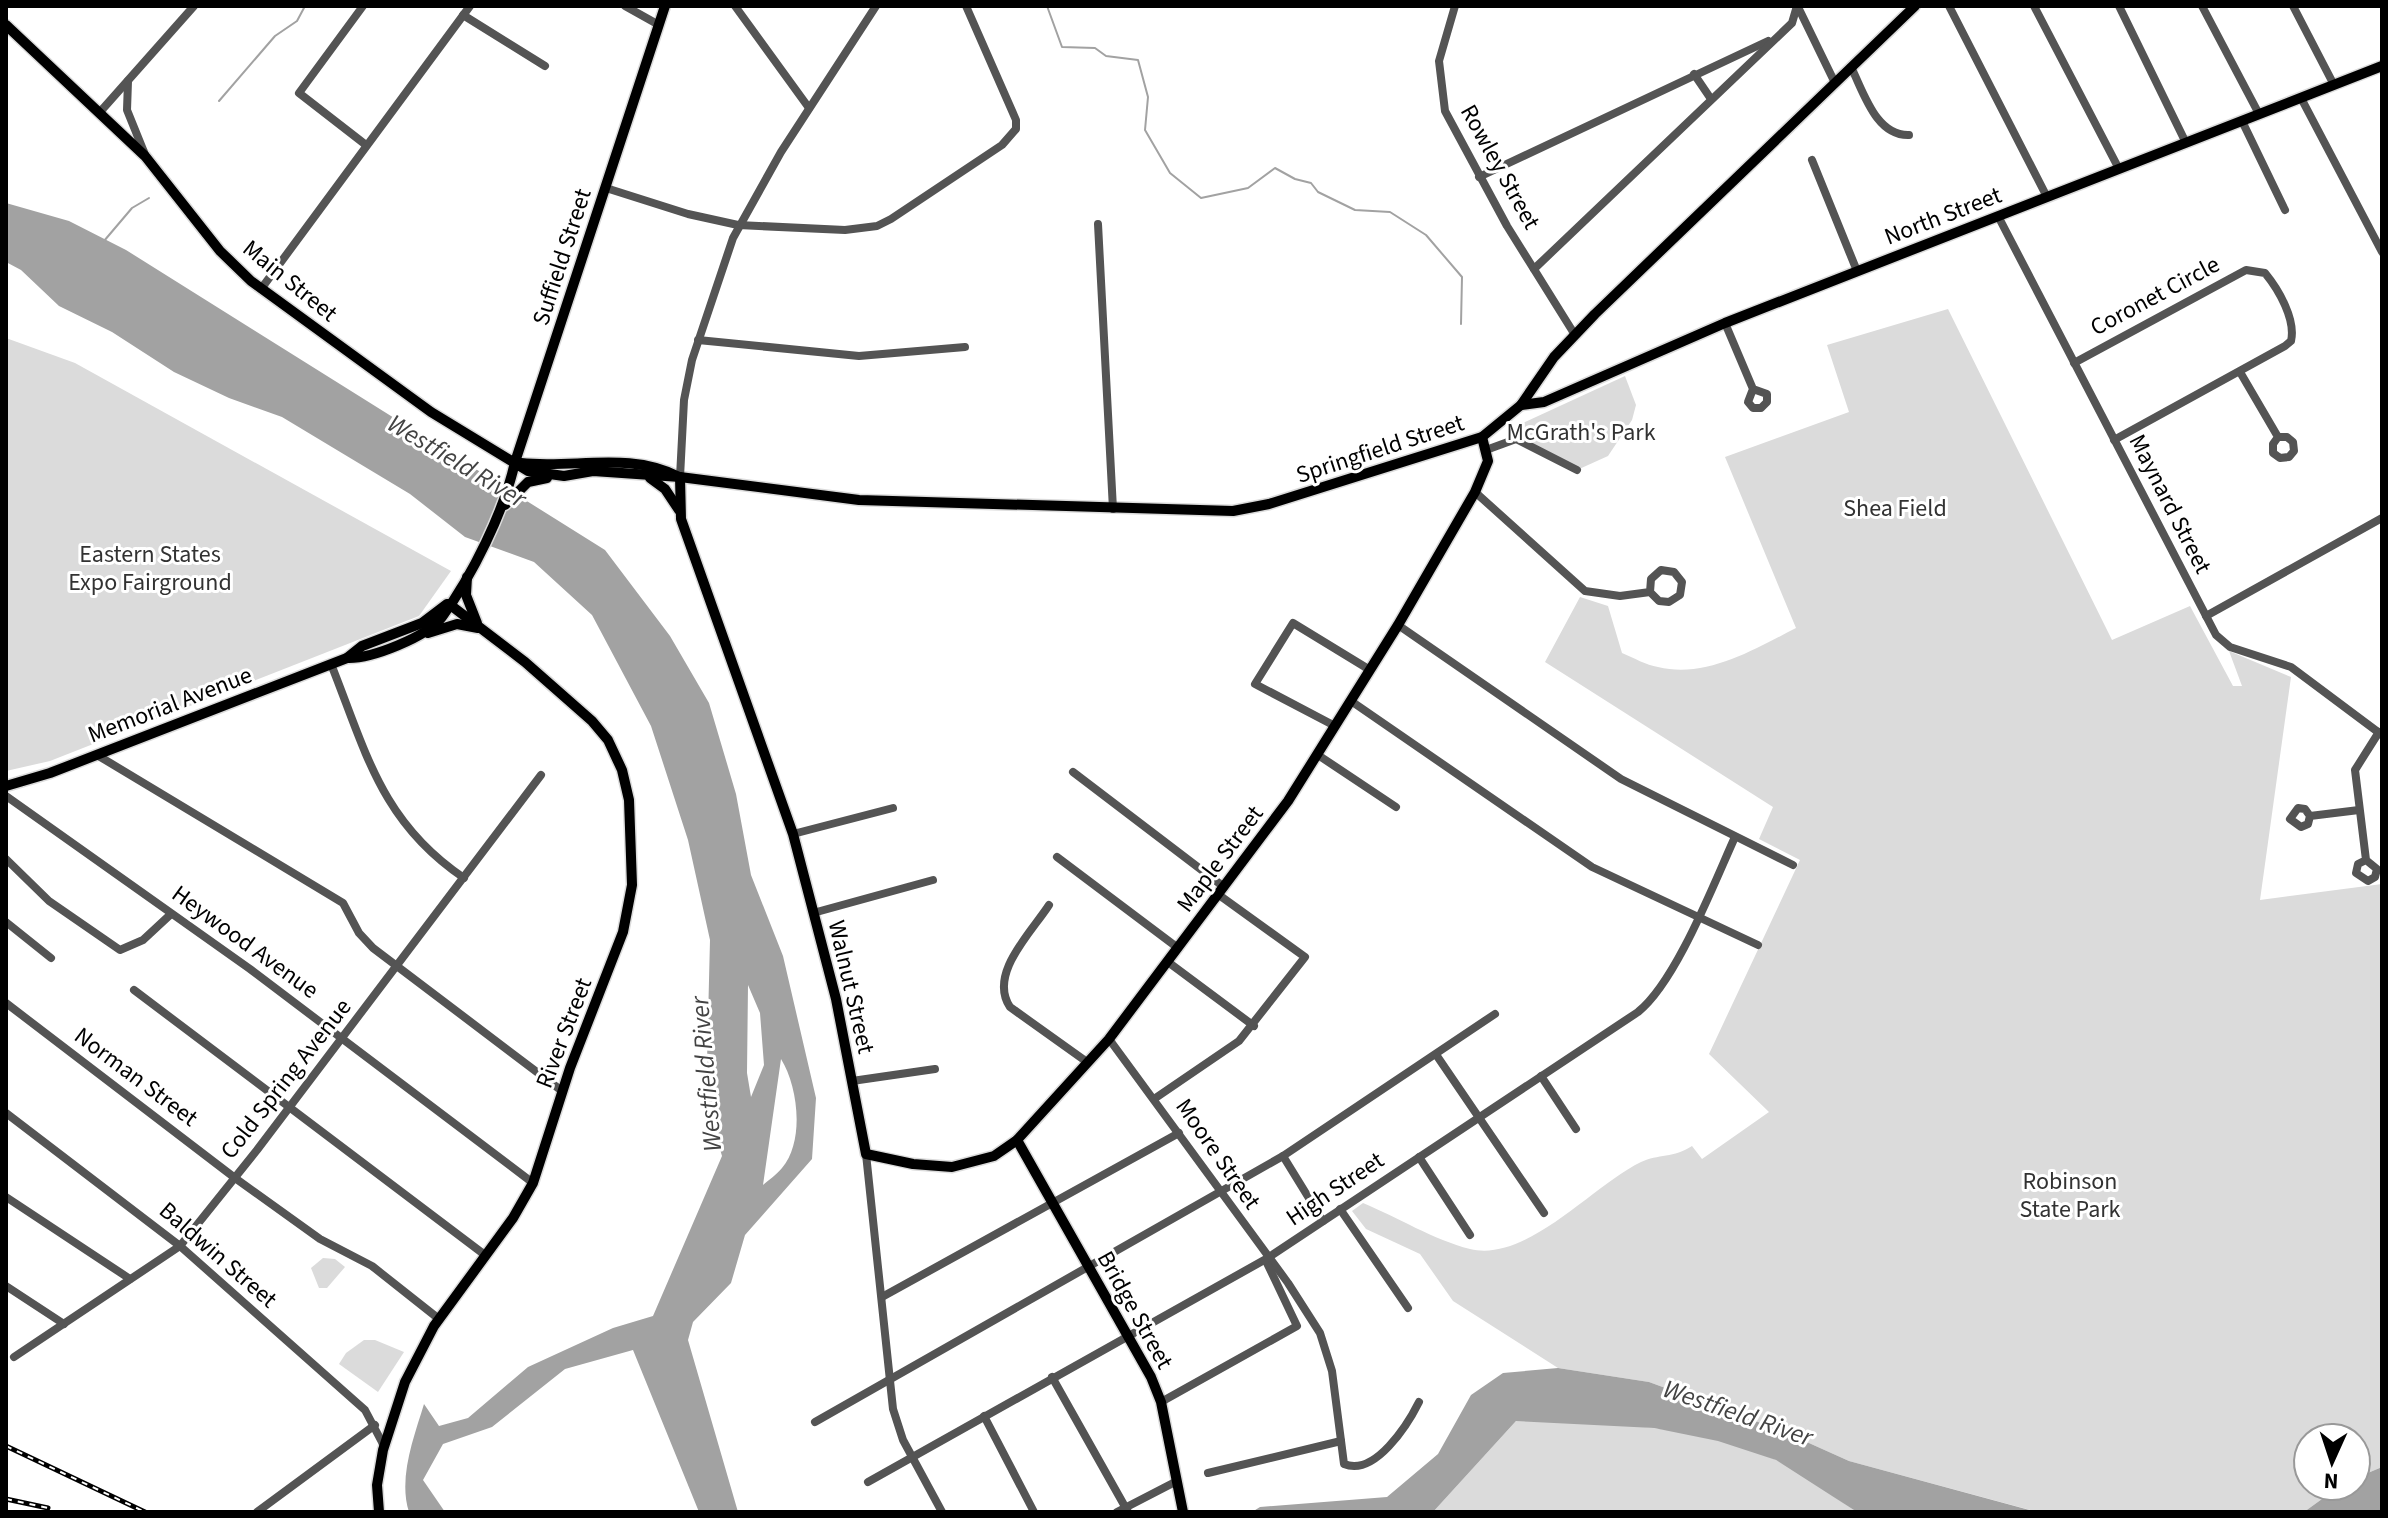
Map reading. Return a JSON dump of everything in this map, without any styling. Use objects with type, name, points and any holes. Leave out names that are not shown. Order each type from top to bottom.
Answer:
[{"type":"main road","name":"Suffield Street","points":[[496,519],[514,488],[515,462],[665,6]]},
{"type":"main road","name":"Springfield Street","points":[[515,462],[530,471],[564,476],[593,471],[680,477],[859,500],[1113,509],[1249,510],[1482,437],[1521,405],[1554,357],[1575,335],[1915,6]]},
{"type":"main road","name":"Main Street","points":[[6,25],[148,159],[220,251],[261,289],[431,412],[515,462]]},
{"type":"main road","name":"North Street","points":[[1521,405],[1544,402],[1725,323],[2382,66]]},
{"type":"main road","points":[[1482,437],[1486,450]]},
{"type":"main road","name":"Maple Street","points":[[866,1154],[913,1164],[952,1167],[994,1156],[1017,1140],[1109,1039],[1222,891],[1318,755],[1475,492],[1486,472],[1486,450]]},
{"type":"main road","name":"Springfield Street","points":[[515,462],[559,465],[601,461],[666,470],[680,477]]},
{"type":"main road","points":[[514,488],[536,479],[564,476]]},
{"type":"main road","points":[[646,476],[661,484],[680,512]]},
{"type":"main road","name":"Walnut Street","points":[[680,477],[680,512],[793,834],[852,1081],[866,1154]]},
{"type":"main road","name":"Memorial Avenue","points":[[6,786],[97,755],[347,658],[362,657],[408,641],[433,626],[449,604],[496,519]]},
{"type":"main road","points":[[468,571],[466,595],[480,627]]},
{"type":"main road","name":"Memorial Avenue","points":[[347,658],[362,646],[422,623],[449,604]]},
{"type":"main road","name":"River Street","points":[[379,1512],[377,1485],[384,1446],[411,1369],[439,1319],[518,1211],[533,1183],[562,1091],[628,912],[633,866],[629,800],[619,763],[598,726],[449,604]]},
{"type":"main road","points":[[408,641],[457,624],[480,627]]},
{"type":"main road","name":"Bridge Street","points":[[1017,1140],[1161,1402],[1183,1512]]},
{"type":"street","points":[[100,112],[194,6]]},
{"type":"street","points":[[363,6],[299,93],[366,145]]},
{"type":"street","points":[[261,289],[470,6]]},
{"type":"street","points":[[625,6],[659,25]]},
{"type":"street","points":[[735,6],[809,108]]},
{"type":"street","points":[[680,477],[684,400],[698,340],[738,225],[876,6]]},
{"type":"street","points":[[606,188],[698,217],[738,225],[845,230],[877,226],[1002,145],[1016,129],[1016,120],[966,6]]},
{"type":"street","name":"Rowley Street","points":[[1455,6],[1440,54],[1440,89],[1452,128],[1575,335]]},
{"type":"street","points":[[1534,269],[1795,20],[1797,6]]},
{"type":"street","points":[[1797,6],[1835,83]]},
{"type":"street","points":[[1949,6],[2047,197]]},
{"type":"street","points":[[2034,6],[2119,169]]},
{"type":"street","points":[[2119,6],[2186,143]]},
{"type":"street","points":[[2202,6],[2259,114]]},
{"type":"street","points":[[2293,6],[2334,85]]},
{"type":"street","points":[[463,15],[545,66]]},
{"type":"street","points":[[1479,177],[1776,38]]},
{"type":"street","points":[[1851,67],[1884,127],[1898,136],[1909,135]]},
{"type":"street","points":[[1694,74],[1711,99]]},
{"type":"street","points":[[128,81],[127,110],[148,159]]},
{"type":"street","points":[[2301,98],[2382,252]]},
{"type":"street","points":[[2242,121],[2285,210]]},
{"type":"street","points":[[1812,160],[1857,271]]},
{"type":"street","name":"Maynard Street","points":[[1998,216],[2221,642],[2291,667],[2380,734]]},
{"type":"street","points":[[1098,224],[1113,509]]},
{"type":"street","name":"Coronet Circle","points":[[2074,363],[2251,269],[2269,278],[2290,319],[2292,335],[2285,346],[2114,440]]},
{"type":"street","points":[[1725,323],[1753,389]]},
{"type":"street","points":[[698,340],[859,356],[965,347]]},
{"type":"street","points":[[2240,372],[2278,437]]},
{"type":"street","points":[[1486,450],[1516,439],[1577,470]]},
{"type":"street","points":[[1475,492],[1585,591],[1620,596],[1650,592]]},
{"type":"street","points":[[2206,616],[2382,518]]},
{"type":"street","points":[[1661,570],[1674,572],[1682,582],[1680,595],[1671,602],[1659,601],[1650,592],[1651,579],[1661,570]]},
{"type":"street","points":[[1335,726],[1255,684],[1293,623],[1370,670]]},
{"type":"street","points":[[1398,625],[1621,779],[1793,865]]},
{"type":"street","points":[[331,664],[392,808],[423,848],[464,878]]},
{"type":"street","points":[[1351,701],[1585,863],[1758,945]]},
{"type":"street","points":[[2366,860],[2355,770],[2380,734]]},
{"type":"street","points":[[97,755],[343,903],[362,937],[562,1091]]},
{"type":"street","points":[[1318,755],[1396,807]]},
{"type":"street","points":[[1073,772],[1305,957],[1254,1026],[1231,1049],[1154,1099]]},
{"type":"street","name":"Cold Spring Avenue","points":[[14,1357],[180,1246],[289,1108],[541,775]]},
{"type":"street","name":"Heywood Avenue","points":[[6,796],[342,1038],[533,1183]]},
{"type":"street","points":[[793,834],[893,808]]},
{"type":"street","points":[[2310,816],[2359,810]]},
{"type":"street","name":"High Street","points":[[868,1482],[1266,1259],[1646,1006],[1697,918],[1735,837]]},
{"type":"street","points":[[1057,857],[1178,948]]},
{"type":"street","points":[[6,859],[49,901],[120,950],[143,940],[171,914]]},
{"type":"street","points":[[813,913],[933,880]]},
{"type":"street","points":[[1049,905],[1003,976],[1003,997],[1010,1007],[1087,1062]]},
{"type":"street","points":[[6,922],[51,958]]},
{"type":"street","points":[[1168,962],[1254,1026]]},
{"type":"street","points":[[134,990],[485,1255]]},
{"type":"street","name":"Norman Street","points":[[6,1003],[235,1178],[320,1239],[372,1266],[439,1319]]},
{"type":"street","points":[[815,1422],[1283,1156],[1437,1056],[1495,1014]]},
{"type":"street","name":"Moore Street","points":[[1109,1039],[1222,1192],[1266,1259],[1288,1283],[1324,1342],[1332,1371],[1343,1462],[1353,1466],[1366,1462],[1383,1450],[1407,1425],[1419,1402]]},
{"type":"street","points":[[1437,1056],[1544,1213]]},
{"type":"street","points":[[852,1081],[935,1069]]},
{"type":"street","points":[[1541,1076],[1576,1129]]},
{"type":"street","name":"Baldwin Street","points":[[6,1113],[180,1246],[365,1410],[384,1446]]},
{"type":"street","points":[[882,1297],[1179,1133]]},
{"type":"street","name":"Walnut Street","points":[[866,1154],[896,1422],[942,1512]]},
{"type":"street","points":[[1283,1156],[1323,1221]]},
{"type":"street","points":[[1419,1157],[1470,1235]]},
{"type":"street","points":[[6,1197],[130,1279]]},
{"type":"street","points":[[1340,1209],[1408,1308]]},
{"type":"street","points":[[1161,1402],[1297,1326],[1266,1259]]},
{"type":"street","points":[[6,1286],[64,1324]]},
{"type":"street","points":[[1052,1377],[1124,1510],[1177,1481]]},
{"type":"street","points":[[984,1416],[1034,1512]]},
{"type":"street","points":[[257,1512],[375,1425]]},
{"type":"street","points":[[1208,1473],[1341,1441]]},
{"type":"green space","name":"Robinson State Park","points":[[1948,309],[2112,640],[2190,606],[2233,686],[2242,686],[2229,651],[2291,677],[2260,900],[2382,884],[2382,1467],[2372,1471],[2372,1422],[2292,1422],[2292,1502],[2318,1502],[2304,1512],[2038,1512],[1849,1461],[1780,1430],[1649,1382],[1558,1368],[1453,1301],[1420,1254],[1366,1229],[1352,1211],[1363,1203],[1429,1234],[1470,1249],[1492,1250],[1514,1245],[1559,1219],[1641,1162],[1692,1146],[1702,1159],[1769,1112],[1709,1054],[1800,860],[1759,839],[1773,807],[1545,662],[1580,597],[1608,606],[1622,653],[1649,665],[1676,670],[1730,660],[1796,628],[1725,457],[1849,412],[1827,345]]},
{"type":"green space","name":"Eastern States Expo Fairground","points":[[6,338],[75,363],[451,571],[419,616],[50,761],[6,771]]},
{"type":"green space","name":"McGrath's Park","points":[[1625,376],[1636,405],[1632,420],[1608,456],[1577,470],[1516,436],[1523,423]]},
{"type":"green space","points":[[323,1258],[335,1259],[345,1267],[327,1288],[319,1288],[311,1268]]},
{"type":"green space","points":[[364,1340],[375,1340],[404,1352],[378,1392],[339,1364],[346,1353]]},
{"type":"green space","points":[[1516,1421],[1615,1424],[1712,1438],[1785,1464],[1857,1512],[1433,1512]]},
{"type":"water","name":"Westfield River","points":[[6,203],[69,221],[126,250],[605,550],[670,636],[709,703],[736,794],[751,875],[783,956],[816,1098],[812,1159],[745,1235],[731,1283],[693,1322],[688,1340],[738,1512],[699,1512],[633,1350],[565,1369],[492,1427],[443,1444],[423,1480],[445,1512],[409,1512],[406,1499],[406,1472],[424,1404],[439,1426],[468,1418],[528,1367],[613,1328],[653,1316],[722,1156],[706,1102],[710,940],[688,840],[651,726],[592,615],[534,562],[465,537],[410,494],[282,417],[229,398],[174,372],[112,332],[59,306],[21,270],[6,262]],"holes":[[[748,985],[760,1013],[764,1065],[751,1097],[747,1073]],[[781,1059],[792,1084],[796,1129],[789,1157],[763,1185]]]},
{"type":"water","points":[[1558,1368],[1649,1382],[1780,1430],[1849,1461],[2037,1512],[1857,1512],[1776,1460],[1718,1441],[1654,1428],[1516,1421],[1433,1512],[1252,1512],[1260,1507],[1387,1497],[1438,1454],[1471,1395],[1503,1373]]},
{"type":"water","points":[[2382,1467],[2382,1512],[2304,1512],[2318,1502],[2372,1502],[2372,1471]]},
{"type":"waterway","points":[[219,101],[275,36],[297,21],[305,6]]},
{"type":"waterway","points":[[1047,6],[1062,47],[1095,48],[1106,56],[1138,60],[1148,97],[1145,130],[1170,173],[1201,198],[1248,188],[1275,168],[1295,179],[1311,183],[1318,192],[1355,210],[1390,212],[1426,235],[1462,277],[1461,324]]},
{"type":"waterway","points":[[104,241],[132,208],[149,198]]},
{"type":"railway","points":[[6,1446],[145,1512]]},
{"type":"railway","points":[[6,1499],[48,1508]]},
{"type":"park label","name":"Shea Field","points":[[1895,508]]}]
